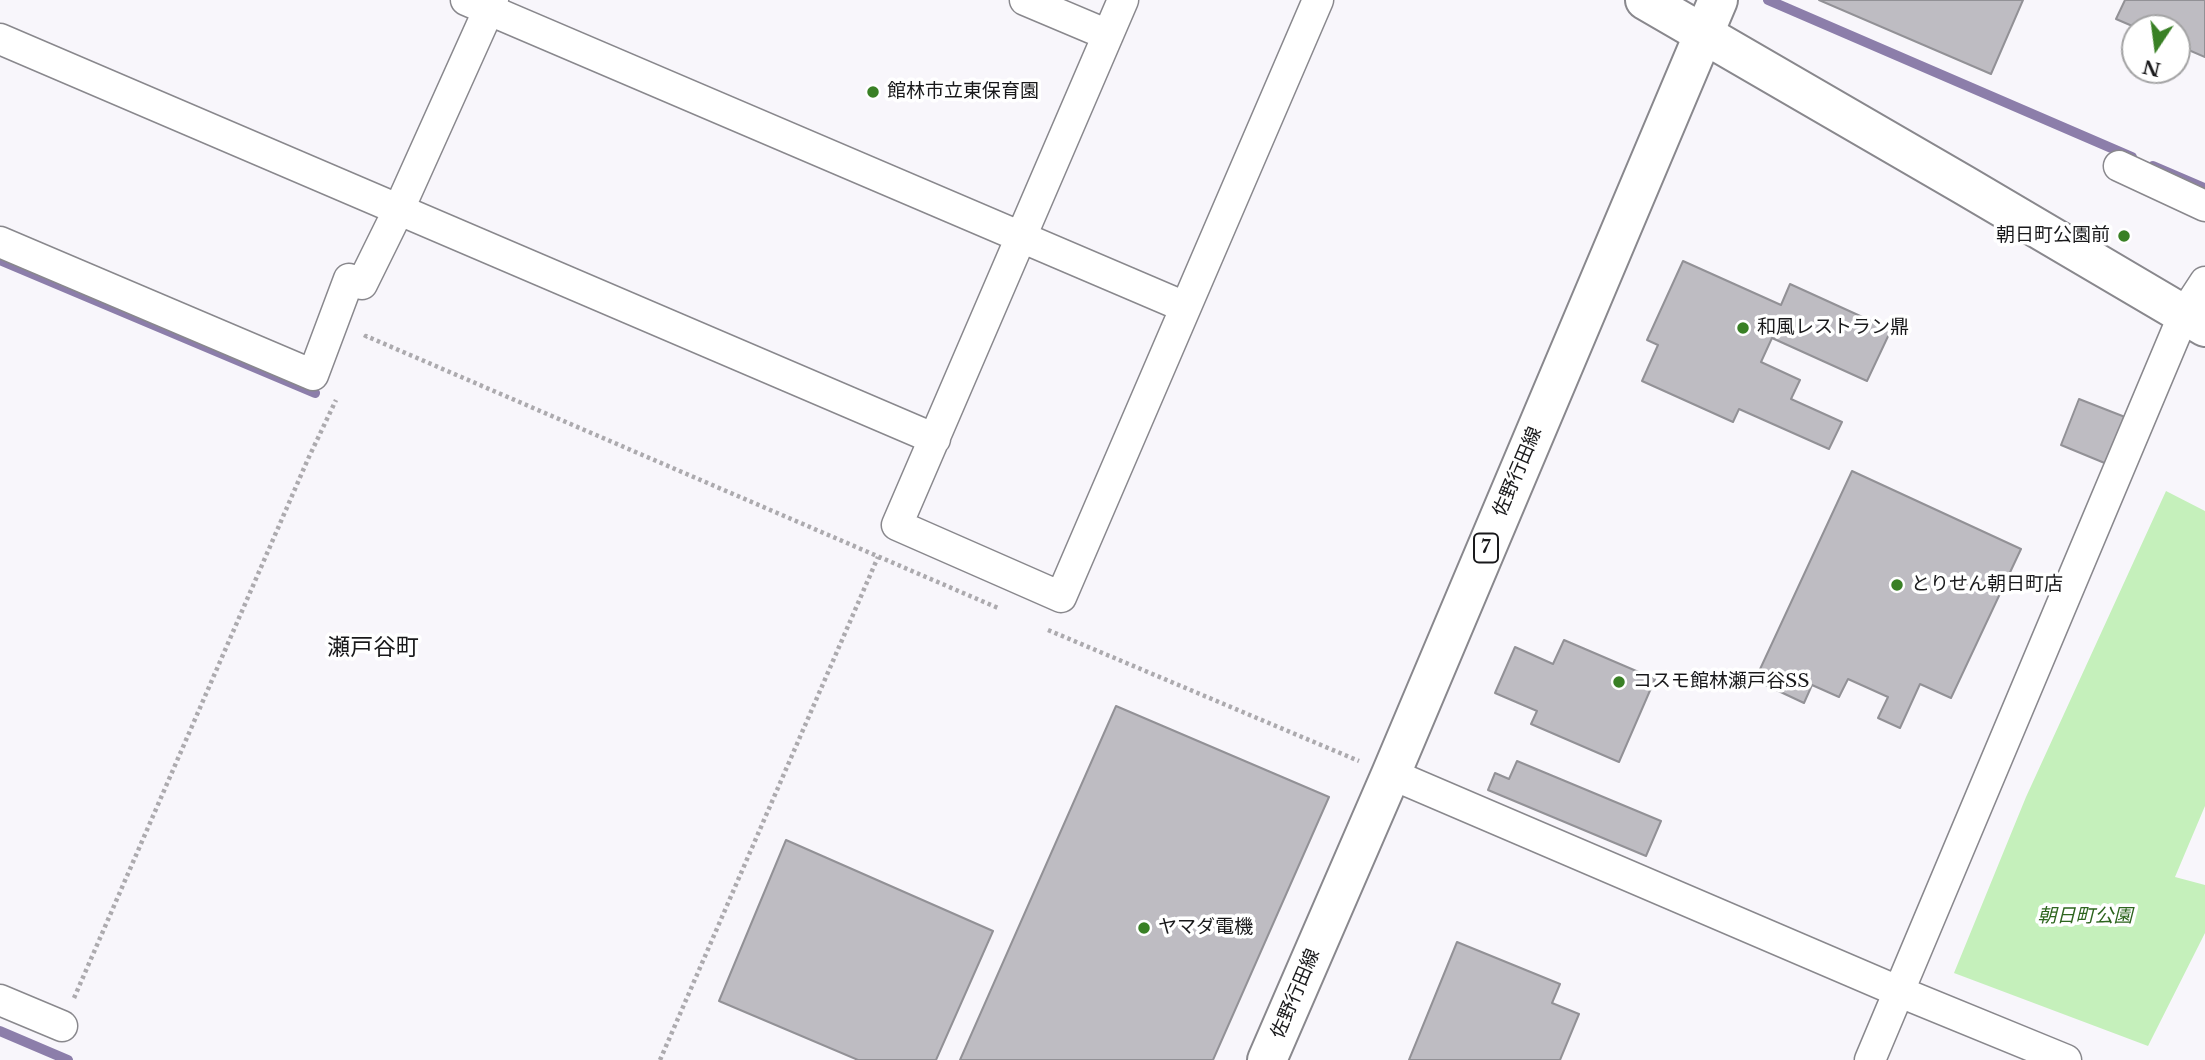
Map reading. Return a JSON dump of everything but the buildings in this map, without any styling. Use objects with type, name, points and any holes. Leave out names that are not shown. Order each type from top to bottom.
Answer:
[{"type":"main road","points":[[1645,0],[2194,320]]},
{"type":"main road","name":"佐野行田線","points":[[1267,1060],[1391,774],[1718,0]]},
{"type":"street","points":[[1025,0],[1108,35]]},
{"type":"street","points":[[1123,0],[897,525],[1061,597],[1318,0]]},
{"type":"street","points":[[0,243],[313,375],[349,279],[362,284],[399,209],[483,3],[1185,307]]},
{"type":"street","points":[[0,39],[935,439]]},
{"type":"street","points":[[2119,166],[2205,206]]},
{"type":"street","points":[[1870,1060],[2194,320],[2205,282]]},
{"type":"street","points":[[1391,774],[1899,992],[2066,1060]]},
{"type":"street","points":[[0,1000],[62,1026]]},
{"type":"path","points":[[360,348],[366,336],[1003,610]]},
{"type":"path","points":[[62,1026],[337,397]]},
{"type":"path","points":[[660,1060],[878,557]]},
{"type":"path","points":[[1041,626],[1391,774]]},
{"type":"green space","name":"朝日町公園","points":[[2166,491],[2205,511],[2205,806],[2175,877],[2205,885],[2205,933],[2148,1046],[1954,973],[2026,797]]},
{"type":"waterway","points":[[1768,0],[2132,157]]},
{"type":"waterway","points":[[2153,166],[2202,187]]},
{"type":"waterway","points":[[0,260],[315,393]]},
{"type":"waterway","points":[[0,1031],[68,1060]]},
{"type":"place","name":"館林市立東保育園","points":[[873,92]]},
{"type":"place","name":"朝日町公園前","points":[[2124,236]]},
{"type":"place","name":"和風レストラン鼎","points":[[1743,328]]},
{"type":"place","name":"とりせん朝日町店","points":[[1897,585]]},
{"type":"place","name":"コスモ館林瀬戸谷SS","points":[[1619,682]]},
{"type":"place","name":"ヤマダ電機","points":[[1144,928]]},
{"type":"district","name":"瀬戸谷町","points":[[373,649]]}]
